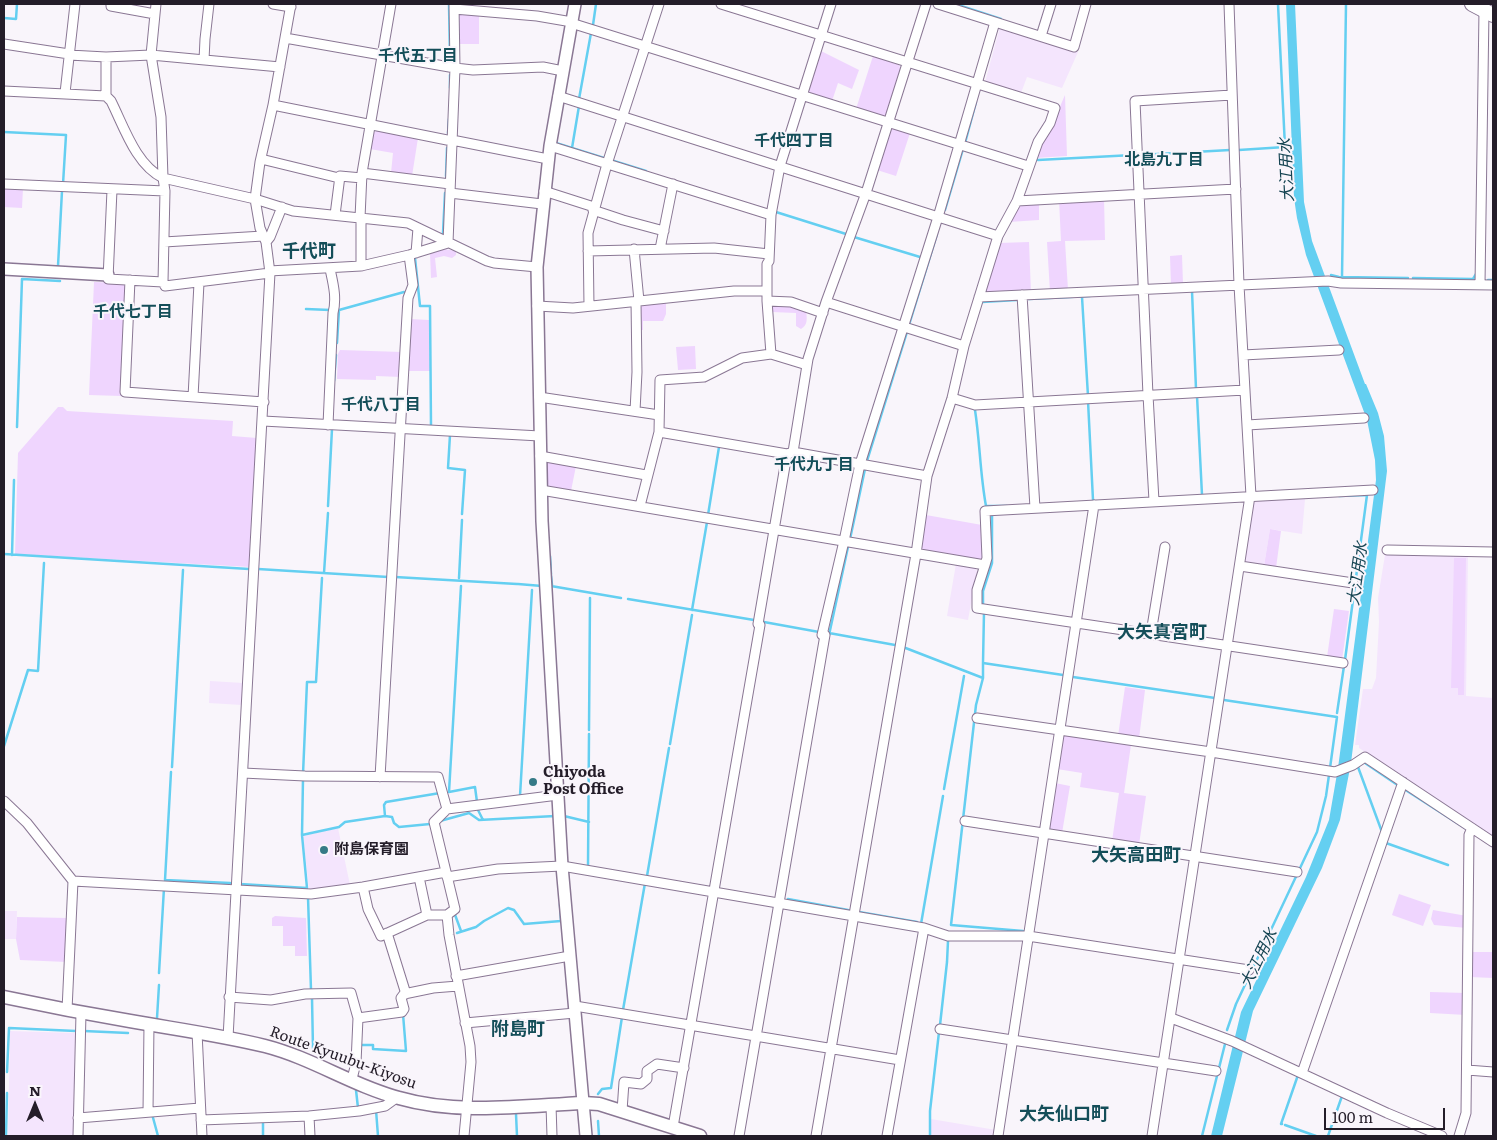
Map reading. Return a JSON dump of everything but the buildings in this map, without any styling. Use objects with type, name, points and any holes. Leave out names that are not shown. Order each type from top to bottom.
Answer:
[{"type":"main road","name":"Route Kyuubu-Kiyosu","points":[[4,998],[197,1032],[286,1052],[307,1059],[396,1098],[440,1107],[467,1108],[599,1104],[671,1130],[700,1136]]},
{"type":"street","points":[[65,93],[74,4]]},
{"type":"street","points":[[112,4],[111,6],[155,14]]},
{"type":"street","points":[[156,4],[151,55],[161,118],[165,191],[163,282],[165,286],[199,283],[270,272],[361,266],[448,243]]},
{"type":"street","points":[[204,60],[204,39],[209,4]]},
{"type":"street","points":[[228,1038],[270,272],[265,239],[260,228],[255,199],[261,159],[274,105],[291,5],[273,4]]},
{"type":"street","points":[[361,266],[360,218],[362,176],[392,4]]},
{"type":"street","points":[[575,4],[548,159],[536,267],[541,490],[562,866],[586,1136]]},
{"type":"street","points":[[590,306],[588,233],[607,164],[659,4]]},
{"type":"street","points":[[721,4],[1055,108],[1050,123],[1038,142],[1028,166],[1017,201],[998,236],[964,346],[952,398],[928,476],[816,1136]]},
{"type":"street","points":[[771,354],[766,296],[771,215],[780,166],[831,4]]},
{"type":"street","points":[[671,1130],[692,1025],[774,529],[807,365],[826,302],[866,194],[926,4]]},
{"type":"street","points":[[938,4],[1074,47],[1086,4]]},
{"type":"street","points":[[1040,36],[1051,4]]},
{"type":"street","points":[[1152,1136],[1251,496],[1239,285],[1229,4]]},
{"type":"street","points":[[448,243],[455,68],[454,7],[572,22],[801,96],[1028,166]]},
{"type":"street","points":[[1480,285],[1483,10]]},
{"type":"street","points":[[739,1136],[759,1036],[823,635],[860,464],[938,216],[995,22]]},
{"type":"street","points":[[285,38],[455,68],[473,70],[542,67],[563,70]]},
{"type":"street","points":[[4,44],[69,54],[106,57],[151,55],[280,67]]},
{"type":"street","points":[[106,57],[106,96]]},
{"type":"street","points":[[4,91],[106,96],[112,101],[144,164],[154,174],[163,178],[255,199],[293,211],[408,223],[494,263],[536,267]]},
{"type":"street","points":[[1154,502],[1135,101],[1232,95]]},
{"type":"street","points":[[558,96],[998,236]]},
{"type":"street","points":[[274,105],[548,159]]},
{"type":"street","points":[[550,146],[771,215]]},
{"type":"street","points":[[261,159],[339,178],[340,176],[362,176],[542,204]]},
{"type":"street","points":[[335,215],[339,178]]},
{"type":"street","points":[[4,184],[165,191]]},
{"type":"street","points":[[660,249],[673,184]]},
{"type":"street","points":[[1017,201],[1236,189]]},
{"type":"street","points":[[112,190],[108,279],[163,282]]},
{"type":"street","points":[[544,191],[623,220],[664,231]]},
{"type":"street","points":[[164,242],[265,239],[270,237],[282,207]]},
{"type":"street","points":[[380,777],[408,298],[412,286],[412,254],[418,228]]},
{"type":"street","points":[[588,251],[714,248],[769,254]]},
{"type":"street","points":[[634,249],[637,301],[635,411]]},
{"type":"street","points":[[4,269],[108,275]]},
{"type":"street","points":[[328,425],[334,306],[330,269]]},
{"type":"street","points":[[130,280],[124,392],[264,402]]},
{"type":"street","points":[[979,298],[1314,281],[1493,285]]},
{"type":"street","points":[[193,397],[199,283]]},
{"type":"street","points":[[537,306],[573,308],[734,291],[792,302],[823,312]]},
{"type":"street","points":[[1022,295],[1035,508]]},
{"type":"street","points":[[826,302],[964,346]]},
{"type":"street","points":[[1243,355],[1339,350]]},
{"type":"street","points":[[640,506],[646,475],[659,432],[660,380],[704,377],[742,358],[771,354],[807,365]]},
{"type":"street","points":[[952,398],[975,405],[1245,390]]},
{"type":"street","points":[[539,397],[659,415]]},
{"type":"street","points":[[1247,425],[1364,418]]},
{"type":"street","points":[[263,421],[540,436]]},
{"type":"street","points":[[659,432],[928,476]]},
{"type":"street","points":[[540,456],[646,475]]},
{"type":"street","points":[[541,490],[985,565]]},
{"type":"street","points":[[1343,663],[978,608],[977,590],[987,558],[985,511],[1373,490]]},
{"type":"street","points":[[998,1136],[1094,505]]},
{"type":"street","points":[[1151,633],[1165,547]]},
{"type":"street","points":[[1387,550],[1493,552]]},
{"type":"street","points":[[1240,566],[1353,583]]},
{"type":"street","points":[[977,718],[1337,771],[1351,766],[1364,757],[1493,842]]},
{"type":"street","points":[[243,773],[305,776],[438,777],[448,809]]},
{"type":"street","points":[[1302,1073],[1404,782]]},
{"type":"street","points":[[363,888],[368,909],[381,936],[427,915],[448,915],[455,908],[434,822],[448,809],[558,795]]},
{"type":"street","points":[[4,801],[27,823],[73,881],[67,1010]]},
{"type":"street","points":[[964,821],[1297,872]]},
{"type":"street","points":[[1459,1136],[1466,1113],[1469,834],[1472,828]]},
{"type":"street","points":[[73,881],[236,888],[311,894],[363,888],[419,877],[498,869],[562,866],[924,928],[948,936],[1028,936],[1249,970]]},
{"type":"street","points":[[419,877],[427,915]]},
{"type":"street","points":[[448,915],[449,935],[470,1046],[471,1062],[464,1136]]},
{"type":"street","points":[[887,1136],[924,928]]},
{"type":"street","points":[[387,934],[406,994]]},
{"type":"street","points":[[456,976],[570,956]]},
{"type":"street","points":[[358,1018],[402,1012],[404,1009],[401,998],[406,994],[433,988],[458,986]]},
{"type":"street","points":[[229,997],[272,1000],[305,994],[351,992],[358,1018],[356,1063],[352,1079]]},
{"type":"street","points":[[465,1023],[575,1009],[692,1025],[900,1060]]},
{"type":"street","points":[[78,1136],[81,1013]]},
{"type":"street","points":[[1171,1018],[1232,1040],[1387,1113],[1442,1136]]},
{"type":"street","points":[[148,1112],[149,1024]]},
{"type":"street","points":[[940,1029],[1216,1071]]},
{"type":"street","points":[[197,1032],[202,1136]]},
{"type":"street","points":[[622,1111],[624,1082],[641,1084],[647,1079],[647,1071],[657,1064],[684,1068]]},
{"type":"street","points":[[1467,1070],[1493,1072]]},
{"type":"street","points":[[201,1120],[309,1116],[359,1111],[385,1106],[396,1098]]},
{"type":"street","points":[[551,1105],[552,1136]]},
{"type":"street","points":[[78,1118],[200,1108]]},
{"type":"street","points":[[309,1116],[310,1136]]},
{"type":"shaded area","points":[[461,13],[479,15],[479,44],[457,44],[457,17]]},
{"type":"shaded area","points":[[1000,27],[1078,52],[1062,88],[1027,77],[1021,93],[985,82]]},
{"type":"shaded area","points":[[819,50],[859,70],[852,89],[838,83],[832,101],[810,95],[807,89]]},
{"type":"shaded area","points":[[873,56],[899,65],[901,69],[886,115],[882,117],[856,109]]},
{"type":"shaded area","points":[[1065,95],[1067,156],[1035,158],[1052,125]]},
{"type":"shaded area","points":[[894,128],[910,133],[896,176],[877,170],[889,131]]},
{"type":"shaded area","points":[[378,130],[418,138],[412,176],[391,173],[393,153],[370,149],[373,133]]},
{"type":"shaded area","points":[[4,187],[23,188],[22,208],[4,207]]},
{"type":"shaded area","points":[[1104,199],[1105,240],[1065,241],[1068,290],[1050,292],[1047,242],[1061,241],[1059,200]]},
{"type":"shaded area","points":[[1039,201],[1039,220],[1009,222],[1018,205]]},
{"type":"shaded area","points":[[1029,242],[1031,293],[987,295],[984,291],[999,243]]},
{"type":"shaded area","points":[[444,249],[456,251],[456,255],[452,258],[444,256],[435,258],[437,277],[431,278],[430,253]]},
{"type":"shaded area","points":[[1182,255],[1183,284],[1171,285],[1170,256]]},
{"type":"shaded area","points":[[94,282],[123,283],[126,288],[121,396],[89,395]]},
{"type":"shaded area","points":[[666,301],[666,314],[663,321],[643,321],[643,330],[638,330],[637,305]]},
{"type":"shaded area","points":[[789,304],[806,311],[806,323],[801,329],[796,326],[796,313],[772,312],[772,326],[775,333],[774,343],[769,305]]},
{"type":"shaded area","points":[[410,319],[429,320],[430,371],[407,371]]},
{"type":"shaded area","points":[[695,346],[696,369],[678,370],[676,347]]},
{"type":"shaded area","points":[[340,350],[402,352],[401,377],[376,376],[376,380],[337,379],[338,354]]},
{"type":"shaded area","points":[[58,407],[63,407],[67,411],[233,421],[232,436],[257,438],[250,567],[15,554],[18,453]]},
{"type":"shaded area","points":[[547,460],[576,466],[571,491],[550,488],[547,482],[545,467]]},
{"type":"shaded area","points":[[1305,499],[1302,534],[1270,529],[1264,566],[1247,564],[1244,559],[1252,504],[1258,501]]},
{"type":"shaded area","points":[[926,515],[982,525],[983,557],[979,560],[922,551],[920,547]]},
{"type":"shaded area","points":[[1270,529],[1281,531],[1276,568],[1264,566]]},
{"type":"shaded area","points":[[1385,555],[1468,556],[1466,696],[1493,698],[1493,836],[1359,748],[1359,745],[1355,745],[1363,689],[1372,689],[1376,678],[1379,622],[1378,598]]},
{"type":"shaded area","points":[[1454,558],[1466,558],[1464,695],[1458,695],[1458,688],[1451,688]]},
{"type":"shaded area","points":[[956,564],[975,568],[977,571],[968,620],[947,616]]},
{"type":"shaded area","points":[[1334,609],[1349,611],[1342,660],[1327,657]]},
{"type":"shaded area","points":[[210,681],[243,683],[242,705],[209,703]]},
{"type":"shaded area","points":[[1125,687],[1145,690],[1139,739],[1118,736]]},
{"type":"shaded area","points":[[1066,735],[1131,745],[1124,793],[1146,796],[1139,845],[1112,841],[1119,793],[1080,787],[1082,773],[1057,769],[1062,738]]},
{"type":"shaded area","points":[[1055,783],[1070,786],[1062,833],[1052,832],[1049,827]]},
{"type":"shaded area","name":"附島保育園","points":[[338,828],[350,885],[309,890],[303,836]]},
{"type":"shaded area","points":[[1399,894],[1431,905],[1423,926],[1392,915]]},
{"type":"shaded area","points":[[1433,910],[1467,916],[1467,928],[1434,925],[1431,919]]},
{"type":"shaded area","points":[[4,911],[17,911],[16,939],[4,939]]},
{"type":"shaded area","points":[[275,916],[306,918],[307,956],[295,956],[295,946],[283,946],[283,926],[272,926],[272,918]]},
{"type":"shaded area","points":[[17,917],[68,918],[67,962],[20,960],[16,939]]},
{"type":"shaded area","points":[[1470,952],[1493,952],[1493,978],[1470,977]]},
{"type":"shaded area","points":[[1430,992],[1466,993],[1466,1015],[1430,1013]]},
{"type":"shaded area","points":[[10,1031],[75,1033],[73,1136],[8,1136]]},
{"type":"shaded area","points":[[931,1119],[996,1130],[995,1136],[931,1136]]},
{"type":"water","points":[[1286,4],[1295,4],[1304,202],[1312,241],[1365,384],[1378,413],[1384,436],[1387,471],[1351,763],[1340,820],[1322,868],[1253,1011],[1222,1136],[1211,1136],[1241,1012],[1306,877],[1329,820],[1338,768],[1376,480],[1375,460],[1367,420],[1306,255],[1297,218],[1294,198]]},
{"type":"waterway","points":[[4,18],[16,19],[17,4]]},
{"type":"waterway","points":[[449,4],[450,59]]},
{"type":"waterway","points":[[593,25],[596,4]]},
{"type":"waterway","points":[[955,4],[1001,19]]},
{"type":"waterway","name":"大江用水","points":[[1239,150],[1285,147],[1278,4]]},
{"type":"waterway","points":[[1342,277],[1346,4]]},
{"type":"waterway","points":[[579,99],[591,33]]},
{"type":"waterway","points":[[450,75],[450,88]]},
{"type":"waterway","points":[[965,143],[976,102]]},
{"type":"waterway","points":[[572,148],[579,106]]},
{"type":"waterway","points":[[448,133],[449,119]]},
{"type":"waterway","points":[[4,132],[66,135],[63,184]]},
{"type":"waterway","points":[[556,143],[604,158]]},
{"type":"waterway","points":[[446,176],[447,148]]},
{"type":"waterway","points":[[945,210],[963,149]]},
{"type":"waterway","points":[[1140,155],[1230,150]]},
{"type":"waterway","points":[[1038,160],[1133,155]]},
{"type":"waterway","points":[[614,161],[646,171]]},
{"type":"waterway","points":[[58,266],[62,191]]},
{"type":"waterway","points":[[443,233],[445,193]]},
{"type":"waterway","points":[[776,212],[846,234]]},
{"type":"waterway","points":[[909,325],[937,234]]},
{"type":"waterway","points":[[854,237],[920,257]]},
{"type":"waterway","points":[[415,258],[420,306],[430,306],[431,426]]},
{"type":"waterway","points":[[1413,278],[1473,279],[1476,274]]},
{"type":"waterway","points":[[1331,275],[1339,277],[1408,278]]},
{"type":"waterway","points":[[17,427],[22,279],[60,281]]},
{"type":"waterway","points":[[1488,280],[1493,280]]},
{"type":"waterway","points":[[1192,291],[1196,389]]},
{"type":"waterway","points":[[337,343],[339,310],[404,292]]},
{"type":"waterway","points":[[1029,299],[1090,296]]},
{"type":"waterway","points":[[1082,297],[1088,396]]},
{"type":"waterway","points":[[982,302],[1017,300]]},
{"type":"waterway","points":[[306,309],[330,310]]},
{"type":"waterway","points":[[867,461],[907,332]]},
{"type":"waterway","points":[[334,381],[336,355]]},
{"type":"waterway","points":[[1197,396],[1202,495]]},
{"type":"waterway","points":[[1088,401],[1093,500]]},
{"type":"waterway","points":[[975,410],[986,506],[1007,506]]},
{"type":"waterway","points":[[328,506],[332,429]]},
{"type":"waterway","points":[[450,435],[448,468],[465,470],[462,514]]},
{"type":"waterway","points":[[708,515],[719,447]]},
{"type":"waterway","points":[[850,539],[865,469]]},
{"type":"waterway","points":[[12,555],[14,480]]},
{"type":"waterway","name":"大江用水","points":[[1339,496],[1367,495],[1345,660]]},
{"type":"waterway","points":[[324,573],[328,513]]},
{"type":"waterway","points":[[983,605],[983,591],[992,563],[992,514]]},
{"type":"waterway","points":[[459,578],[462,520]]},
{"type":"waterway","points":[[692,610],[707,522]]},
{"type":"waterway","points":[[829,635],[848,547]]},
{"type":"waterway","points":[[4,554],[249,569]]},
{"type":"waterway","points":[[550,556],[551,574]]},
{"type":"waterway","points":[[4,746],[28,670],[38,671],[44,563]]},
{"type":"waterway","points":[[258,569],[388,577]]},
{"type":"waterway","points":[[172,767],[183,570]]},
{"type":"waterway","points":[[551,576],[552,585]]},
{"type":"waterway","points":[[395,577],[517,584]]},
{"type":"waterway","points":[[303,774],[307,682],[316,682],[322,578]]},
{"type":"waterway","points":[[518,584],[542,586]]},
{"type":"waterway","points":[[449,792],[461,586]]},
{"type":"waterway","points":[[551,586],[621,598]]},
{"type":"waterway","points":[[520,796],[532,590]]},
{"type":"waterway","points":[[589,730],[590,598]]},
{"type":"waterway","points":[[628,599],[754,620]]},
{"type":"waterway","points":[[983,663],[984,612]]},
{"type":"waterway","points":[[670,744],[692,615]]},
{"type":"waterway","points":[[764,622],[819,632]]},
{"type":"waterway","points":[[829,633],[895,645]]},
{"type":"waterway","points":[[903,647],[983,678],[983,663],[1063,675]]},
{"type":"waterway","points":[[1337,713],[1344,666]]},
{"type":"waterway","points":[[944,789],[964,676]]},
{"type":"waterway","points":[[1073,677],[1215,698]]},
{"type":"waterway","points":[[983,678],[976,705],[951,925],[1023,931]]},
{"type":"waterway","points":[[1224,700],[1337,717],[1330,768]]},
{"type":"waterway","points":[[588,866],[589,734]]},
{"type":"waterway","points":[[647,876],[669,748]]},
{"type":"waterway","points":[[1365,763],[1399,786]]},
{"type":"waterway","points":[[1358,767],[1382,832]]},
{"type":"waterway","points":[[171,772],[165,880],[230,883]]},
{"type":"waterway","name":"大江用水","points":[[1227,1030],[1236,1004],[1317,832],[1329,775]]},
{"type":"waterway","points":[[302,835],[303,779]]},
{"type":"waterway","points":[[449,792],[475,787],[478,802]]},
{"type":"waterway","points":[[1404,789],[1468,830]]},
{"type":"waterway","points":[[385,816],[384,805],[386,802],[440,793]]},
{"type":"waterway","points":[[921,924],[943,796]]},
{"type":"waterway","points":[[478,810],[483,820]]},
{"type":"waterway","points":[[440,821],[469,813],[479,820],[555,817]]},
{"type":"waterway","points":[[240,884],[307,888],[302,835],[339,827],[345,822],[385,816],[392,817],[394,823],[399,827],[430,824]]},
{"type":"waterway","points":[[564,816],[589,822]]},
{"type":"waterway","points":[[1386,843],[1448,865]]},
{"type":"waterway","points":[[623,1010],[645,883]]},
{"type":"waterway","points":[[159,973],[164,888]]},
{"type":"waterway","points":[[308,897],[311,990]]},
{"type":"waterway","points":[[788,899],[848,910]]},
{"type":"waterway","points":[[457,933],[476,927],[508,908],[514,910],[524,924],[561,921],[560,904]]},
{"type":"waterway","points":[[454,912],[461,931]]},
{"type":"waterway","points":[[859,912],[917,922]]},
{"type":"waterway","points":[[940,1025],[948,941]]},
{"type":"waterway","points":[[157,1018],[159,985]]},
{"type":"waterway","points":[[312,998],[313,1049]]},
{"type":"waterway","points":[[360,1045],[373,1045],[373,1049],[406,1051],[403,1014]]},
{"type":"waterway","points":[[598,1094],[602,1089],[611,1088],[622,1017]]},
{"type":"waterway","points":[[7,1072],[9,1028],[76,1031]]},
{"type":"waterway","points":[[84,1031],[128,1033]]},
{"type":"waterway","points":[[930,1136],[930,1111],[939,1032]]},
{"type":"waterway","points":[[1202,1136],[1225,1044]]},
{"type":"waterway","points":[[1282,1124],[1298,1075]]},
{"type":"waterway","points":[[356,1090],[358,1108]]},
{"type":"waterway","points":[[6,1136],[7,1093]]},
{"type":"waterway","points":[[1328,1136],[1342,1096]]},
{"type":"waterway","points":[[376,1110],[378,1136]]},
{"type":"waterway","points":[[152,1114],[158,1136]]},
{"type":"waterway","points":[[516,1114],[517,1136]]},
{"type":"waterway","points":[[263,1121],[263,1136]]},
{"type":"waterway","points":[[598,1121],[599,1136]]},
{"type":"waterway","points":[[1285,1125],[1316,1136]]},
{"type":"place","name":"Chiyoda Post Office","points":[[533,782]]},
{"type":"place","name":"附島保育園","points":[[324,850]]},
{"type":"district","name":"千代五丁目","points":[[418,56]]},
{"type":"district","name":"千代四丁目","points":[[794,141]]},
{"type":"district","name":"北島九丁目","points":[[1164,160]]},
{"type":"district","name":"千代町","points":[[309,252]]},
{"type":"district","name":"千代七丁目","points":[[133,312]]},
{"type":"district","name":"千代八丁目","points":[[381,405]]},
{"type":"district","name":"千代九丁目","points":[[814,465]]},
{"type":"district","name":"大矢真宮町","points":[[1162,633]]},
{"type":"district","name":"大矢高田町","points":[[1136,856]]},
{"type":"district","name":"附島町","points":[[518,1030]]},
{"type":"district","name":"大矢仙口町","points":[[1064,1115]]}]
